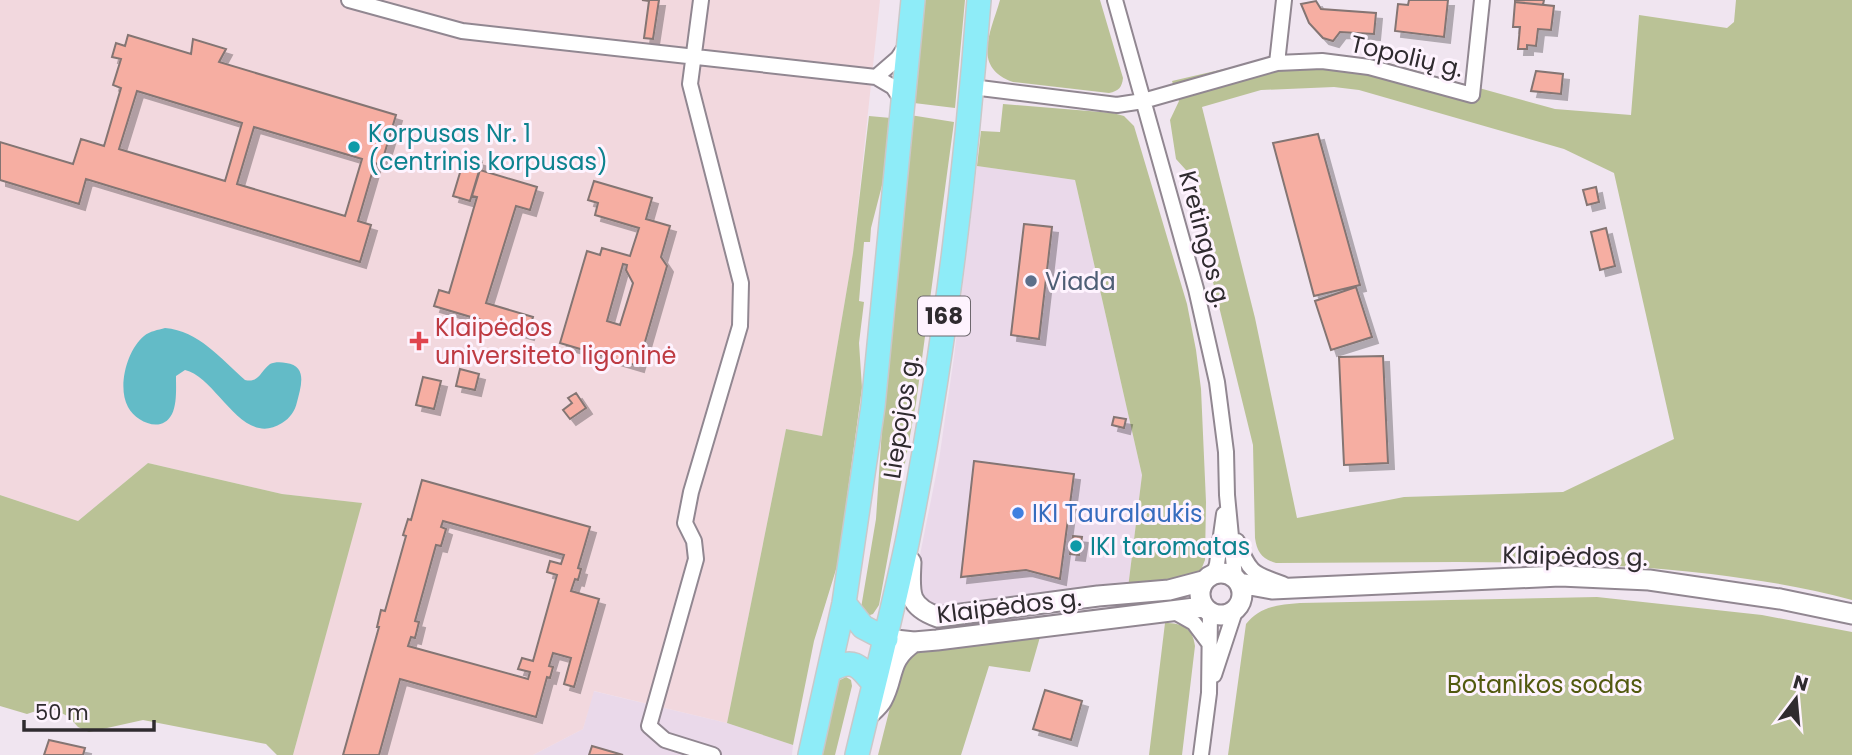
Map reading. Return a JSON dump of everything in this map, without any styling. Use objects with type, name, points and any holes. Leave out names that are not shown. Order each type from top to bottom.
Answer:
[{"type":"main road","name":"Liepojos g.","points":[[857,755],[906,544],[950,278],[979,0]]},
{"type":"main road","name":"Liepojos g.","points":[[810,754],[844,603],[873,406],[911,2]]},
{"type":"main road","points":[[906,544],[911,559],[908,587],[911,598],[919,608],[938,617],[1098,596],[1169,590],[1225,573],[1237,581],[1272,589]]},
{"type":"main road","name":"Klaipėdos g.","points":[[1272,589],[1560,576],[1649,580],[1780,599],[1852,614]]},
{"type":"main road","points":[[1209,578],[1200,590],[1200,599],[1207,610],[1220,616],[1272,589]]},
{"type":"main road","points":[[1237,581],[1242,594],[1237,608]]},
{"type":"main road","points":[[844,603],[863,627],[886,639]]},
{"type":"main road","name":"Klaipėdos g.","points":[[886,639],[914,642],[1171,610],[1207,610]]},
{"type":"main road","points":[[866,717],[882,701],[898,654],[914,642]]},
{"type":"main road","points":[[829,671],[842,663],[853,664],[862,668],[874,684]]},
{"type":"street","points":[[349,0],[462,31],[876,77],[893,87],[903,102]]},
{"type":"street","points":[[701,0],[691,84],[741,283],[740,326],[691,492],[685,523],[694,541],[696,559],[649,726],[666,740],[713,755]]},
{"type":"street","name":"Kretingos g.","points":[[1115,0],[1196,289],[1217,382],[1237,581]]},
{"type":"street","points":[[972,87],[1117,105],[1143,101],[1277,63],[1284,0]]},
{"type":"street","name":"Topolių g.","points":[[1277,63],[1322,61],[1369,67],[1472,95],[1482,0]]},
{"type":"street","points":[[876,77],[898,58],[909,39]]},
{"type":"street","name":"Kretingos g.","points":[[1209,578],[1217,564],[1227,495]]},
{"type":"street","name":"Klaipėdos g.","points":[[1231,527],[1247,565],[1256,575],[1295,588]]},
{"type":"street","points":[[1209,693],[1237,608]]},
{"type":"street","points":[[1171,610],[1194,623],[1209,643]]},
{"type":"street","points":[[1201,755],[1209,693],[1207,610]]},
{"type":"shaded area","name":"Klaipėdos universiteto ligoninė","points":[[0,0],[880,0],[853,253],[822,436],[786,429],[727,723],[594,691],[583,729],[533,755],[293,755],[361,503],[282,494],[148,463],[78,521],[0,495]]},
{"type":"shaded area","points":[[977,166],[1075,180],[1142,475],[1128,588],[943,611],[920,602],[917,570],[939,460]]},
{"type":"shaded area","points":[[593,691],[727,723],[793,745],[792,755],[533,755],[583,729]]},
{"type":"green space","points":[[923,0],[965,0],[955,108],[914,103]]},
{"type":"green space","points":[[1000,0],[1100,0],[1123,78],[1122,84],[1109,93],[1013,82],[1000,75],[992,67],[987,47]]},
{"type":"green space","points":[[1736,0],[1852,0],[1852,600],[1764,581],[1603,565],[1494,562],[1276,563],[1264,557],[1255,538],[1253,445],[1212,278],[1213,251],[1195,180],[1176,159],[1170,120],[1179,101],[1172,81],[1271,58],[1345,56],[1385,62],[1555,109],[1631,115],[1639,15],[1727,28],[1734,22]],"holes":[[[1334,87],[1359,90],[1564,149],[1614,173],[1674,439],[1563,492],[1404,497],[1297,518],[1255,318],[1202,107],[1261,90]]]},
{"type":"green space","points":[[1003,104],[1113,113],[1124,116],[1134,126],[1187,304],[1201,389],[1206,502],[1205,560],[1201,570],[1191,577],[1128,588],[1142,475],[1075,180],[977,166],[981,131],[1000,132]]},
{"type":"green space","points":[[910,115],[954,122],[916,403],[879,605],[873,614],[867,616],[861,608],[876,519]]},
{"type":"green space","points":[[869,116],[891,118],[887,166],[870,242],[864,242],[859,301],[864,302],[859,343],[862,388],[838,563],[814,641],[793,745],[727,723],[786,429],[822,436],[853,253]]},
{"type":"green space","points":[[148,463],[282,494],[362,503],[293,755],[277,755],[266,744],[143,720],[89,732],[56,710],[42,709],[27,714],[0,706],[0,495],[78,521]]},
{"type":"green space","name":"Botanikos sodas","points":[[1597,597],[1762,615],[1852,632],[1852,755],[1228,755],[1246,624],[1263,610],[1300,603]]},
{"type":"green space","points":[[1165,623],[1186,628],[1192,635],[1195,646],[1182,755],[1149,755]]},
{"type":"green space","points":[[1040,637],[1030,672],[989,666],[961,755],[878,755],[896,684],[907,658],[917,653]]},
{"type":"green space","points":[[846,677],[851,680],[852,686],[835,755],[822,755],[838,681]]},
{"type":"water","points":[[165,328],[177,330],[199,340],[245,380],[253,380],[272,363],[282,362],[298,368],[300,390],[292,414],[282,423],[268,429],[255,427],[242,420],[197,376],[185,370],[176,376],[175,406],[168,420],[156,425],[137,417],[128,407],[123,389],[129,359],[144,336]]},
{"type":"building","points":[[642,0],[659,0],[653,39],[644,38],[649,1]]},
{"type":"building","points":[[1409,0],[1448,0],[1444,37],[1395,31],[1398,4],[1408,5]]},
{"type":"building","points":[[1515,0],[1544,0],[1543,5]]},
{"type":"building","points":[[1316,1],[1321,9],[1376,13],[1374,34],[1340,32],[1333,41],[1323,38],[1309,23],[1301,4]]},
{"type":"building","points":[[1515,2],[1554,6],[1551,30],[1538,29],[1536,46],[1527,45],[1527,49],[1518,49],[1520,27],[1513,27]]},
{"type":"building","name":"Korpusas Nr. 1 (centrinis korpusas)","points":[[128,35],[191,54],[193,39],[226,49],[219,62],[396,115],[381,165],[375,163],[358,221],[371,225],[360,262],[86,179],[79,204],[0,180],[0,142],[73,164],[81,139],[104,146],[121,88],[113,85],[121,59],[112,57],[116,43],[125,46]],"holes":[[[137,91],[242,123],[225,181],[119,149]],[[254,127],[362,159],[345,216],[237,184]]]},
{"type":"building","points":[[1536,71],[1563,74],[1561,94],[1531,91]]},
{"type":"building","points":[[1318,134],[1360,285],[1314,296],[1273,143]]},
{"type":"building","points":[[465,156],[482,161],[470,201],[453,196]]},
{"type":"building","points":[[480,170],[537,187],[530,210],[516,206],[486,303],[533,317],[528,334],[434,306],[439,290],[449,293],[477,197],[472,196]]},
{"type":"building","points":[[594,181],[652,198],[646,219],[670,226],[661,257],[667,266],[638,366],[560,343],[587,251],[600,255],[602,248],[630,256],[639,228],[595,215],[598,203],[588,200]],"holes":[[[623,264],[627,265],[626,270],[633,283],[620,325],[607,321]]]},
{"type":"building","points":[[1596,187],[1599,202],[1587,205],[1583,190]]},
{"type":"building","name":"Viada","points":[[1024,224],[1052,227],[1039,339],[1011,335]]},
{"type":"building","points":[[1606,228],[1615,266],[1600,270],[1591,232]]},
{"type":"building","points":[[1356,287],[1372,337],[1331,350],[1315,301]]},
{"type":"building","points":[[1383,356],[1388,463],[1344,465],[1339,357]]},
{"type":"building","points":[[460,369],[479,374],[475,390],[456,386]]},
{"type":"building","points":[[423,377],[441,381],[434,409],[416,405]]},
{"type":"building","points":[[576,393],[586,408],[570,419],[563,410],[572,403],[568,398]]},
{"type":"building","points":[[1114,417],[1126,419],[1124,428],[1112,425]]},
{"type":"building","name":"IKI Tauralaukis","points":[[974,461],[1074,474],[1060,579],[1026,570],[961,577]]},
{"type":"building","points":[[422,480],[590,527],[578,568],[581,569],[578,580],[575,579],[571,591],[599,599],[574,687],[564,684],[571,658],[553,653],[549,666],[553,667],[550,678],[547,677],[536,717],[400,679],[379,755],[343,755],[379,627],[381,610],[385,611],[406,536],[403,535],[408,519],[411,520]],"holes":[[[443,521],[564,555],[561,564],[550,561],[547,572],[557,575],[533,661],[522,658],[518,669],[530,672],[528,679],[408,646],[411,637],[415,638],[419,622],[415,621],[436,545],[441,546],[446,529],[441,527]]]},
{"type":"building","name":"IKI taromatas","points":[[1073,536],[1082,537],[1079,555],[1070,554]]},
{"type":"building","points":[[1045,690],[1082,701],[1071,740],[1033,729]]},
{"type":"building","points":[[49,740],[85,748],[83,755],[44,755]]},
{"type":"building","points":[[592,746],[623,755],[589,755]]},
{"type":"place","name":"Korpusas Nr. 1 (centrinis korpusas)","points":[[354,147]]},
{"type":"place","name":"Viada","points":[[1031,281]]},
{"type":"place","name":"Klaipėdos universiteto ligoninė","points":[[419,341]]},
{"type":"place","name":"IKI Tauralaukis","points":[[1018,513]]},
{"type":"place","name":"IKI taromatas","points":[[1076,546]]}]
